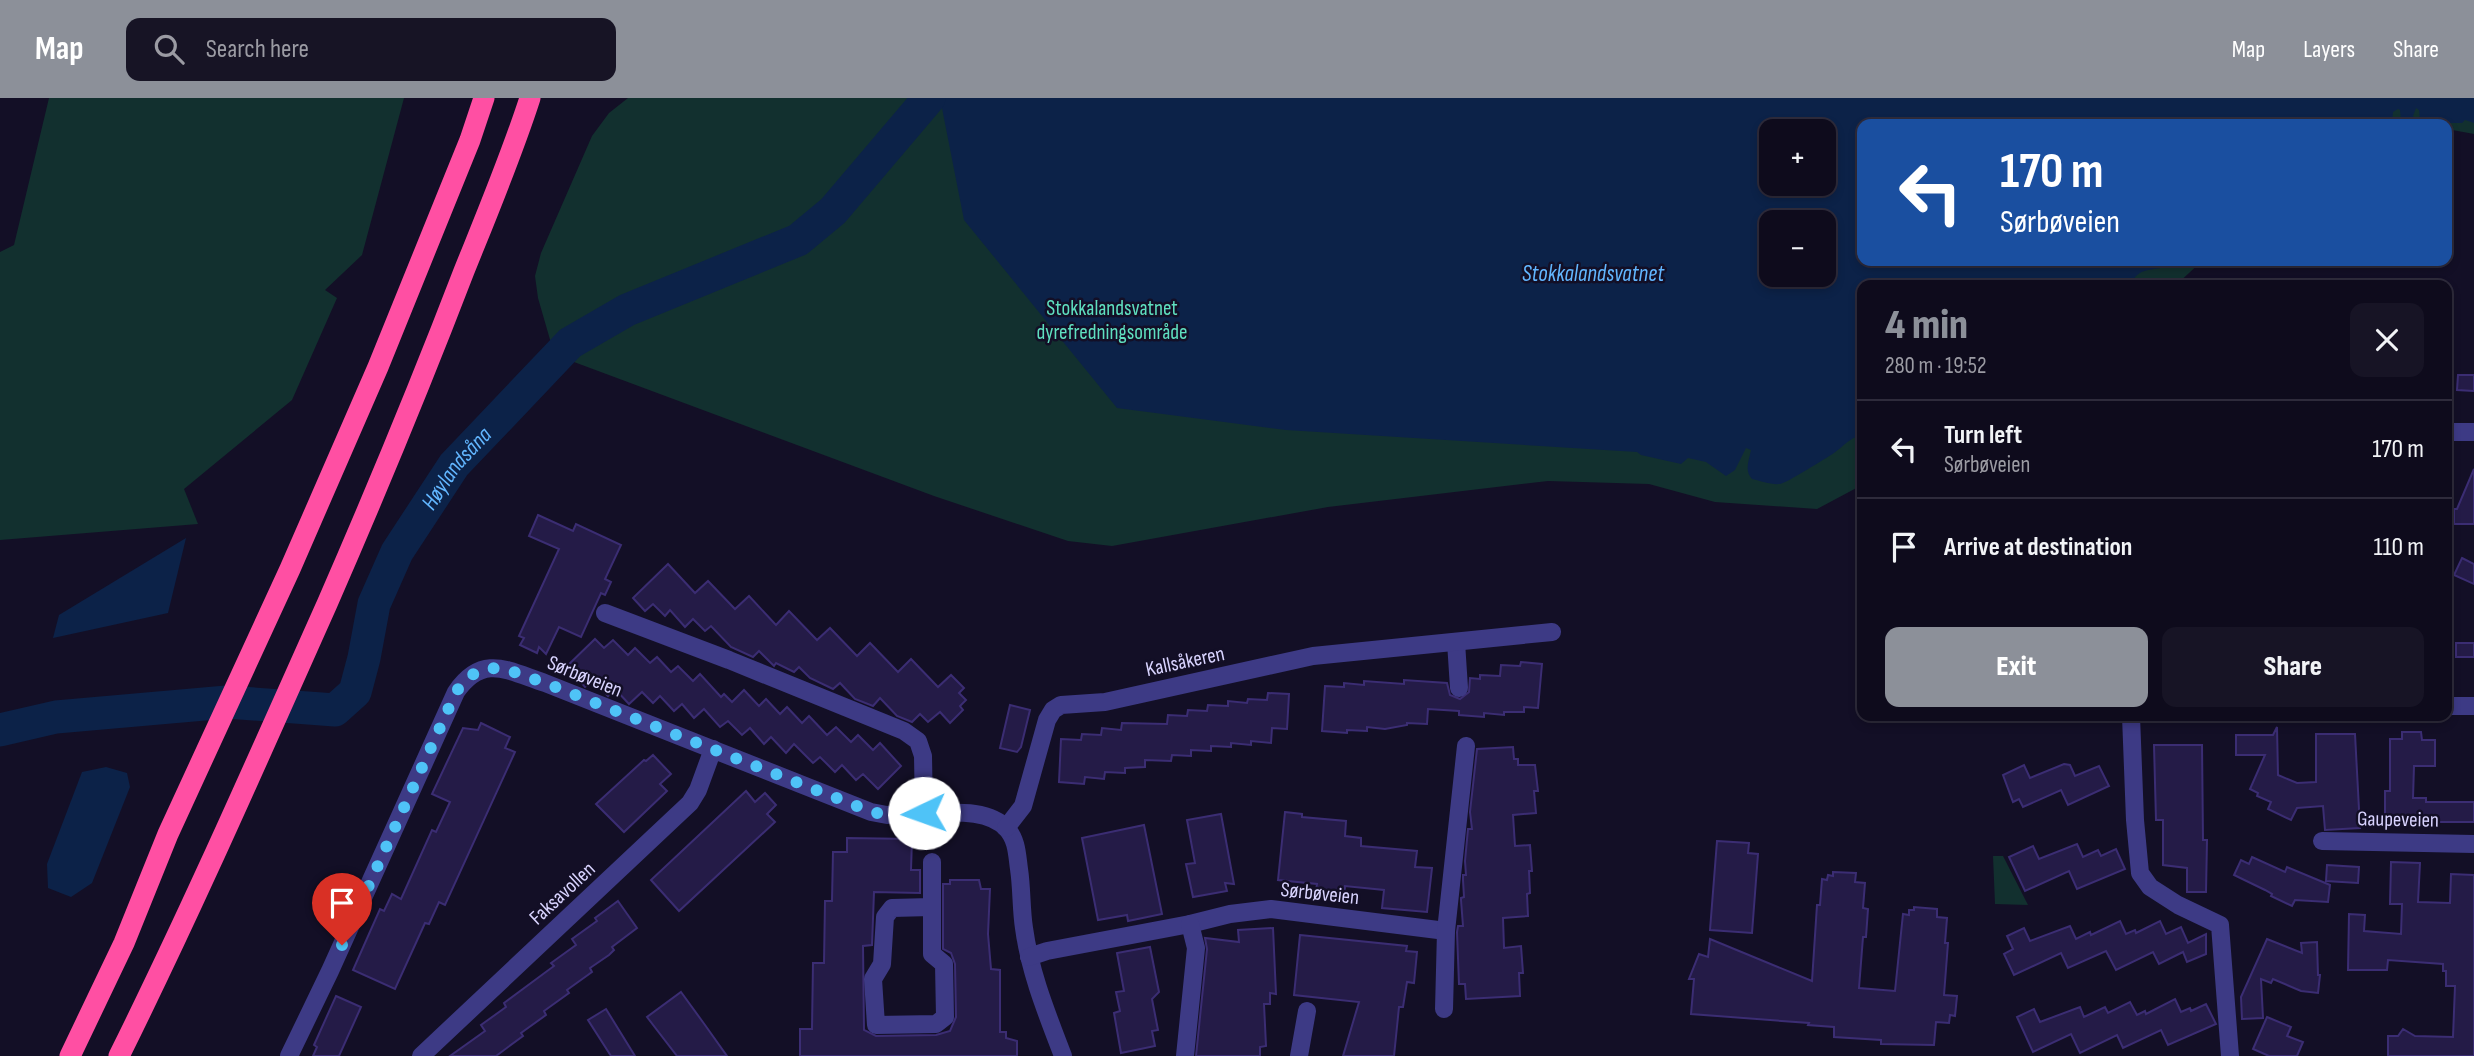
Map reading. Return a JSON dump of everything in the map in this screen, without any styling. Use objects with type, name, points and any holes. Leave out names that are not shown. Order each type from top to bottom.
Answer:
[{"type":"highway","points":[[70,1056],[124,943],[169,834],[290,569],[378,367],[470,141],[484,98]]},
{"type":"highway","points":[[118,1056],[225,835],[340,575],[427,369],[516,141],[530,98]]},
{"type":"street","points":[[2452,432],[2474,432]]},
{"type":"street","points":[[605,613],[904,731],[918,741],[923,756],[924,813]]},
{"type":"street","name":"Kallsåkeren","points":[[1006,828],[1023,806],[1047,720],[1053,710],[1061,705],[1105,702],[1313,656],[1552,632]]},
{"type":"street","points":[[1455,642],[1459,688]]},
{"type":"street","name":"Sørbøveien","points":[[289,1056],[456,692],[477,670],[496,667],[545,683],[872,812],[887,815],[976,815],[993,820],[1006,828]]},
{"type":"street","points":[[2452,706],[2474,706]]},
{"type":"street","points":[[2131,721],[2140,873],[2150,887],[2178,905],[2220,925],[2230,1056]]},
{"type":"street","points":[[1444,1009],[1446,931],[1466,746]]},
{"type":"street","name":"Faksavollen","points":[[421,1056],[690,803],[698,790],[713,749]]},
{"type":"street","points":[[1006,828],[1015,844],[1023,927],[1035,985],[1063,1056]]},
{"type":"street","name":"Gaupeveien","points":[[2322,841],[2474,844]]},
{"type":"street","points":[[932,862],[932,907],[932,954],[944,964],[945,1017],[936,1024],[876,1025],[873,979],[882,964],[885,917],[892,908],[932,907]]},
{"type":"street","name":"Sørbøveien","points":[[1029,957],[1079,944],[1230,914],[1271,909],[1446,931]]},
{"type":"street","points":[[1185,1056],[1196,948],[1190,924]]},
{"type":"street","points":[[1299,1056],[1307,1011]]},
{"type":"green space","points":[[49,98],[404,98],[362,255],[325,290],[337,298],[292,400],[184,489],[198,524],[0,540],[0,252],[14,245]]},
{"type":"green space","name":"Stokkalandsvatnet dyrefredningsområde","points":[[628,98],[2474,98],[2474,134],[2452,130],[2452,119],[1857,119],[1857,266],[2197,266],[2181,280],[1857,280],[1857,488],[1817,509],[1715,502],[1649,484],[1548,481],[1328,507],[1112,546],[1068,541],[934,496],[574,362],[551,343],[538,298],[535,276],[541,253],[592,136],[609,113]]},
{"type":"green space","points":[[1993,856],[2003,856],[2028,905],[1995,904]]},
{"type":"water","name":"Stokkalandsvatnet","points":[[940,98],[2474,98],[2474,123],[2465,120],[2462,123],[2452,123],[2452,119],[2420,119],[2419,110],[2416,108],[2414,119],[2401,119],[2398,109],[2393,112],[2392,119],[1857,119],[1857,266],[2166,266],[2144,271],[2133,280],[1857,280],[1857,436],[1823,460],[1780,484],[1752,479],[1748,469],[1751,450],[1746,448],[1735,470],[1726,476],[1706,462],[1688,458],[1681,464],[1637,452],[1286,430],[1117,408],[964,220]]},
{"type":"water","points":[[186,538],[168,613],[53,638],[59,615]]},
{"type":"water","points":[[106,767],[127,773],[130,787],[92,883],[71,897],[48,888],[47,864],[82,772]]},
{"type":"building","points":[[2458,375],[2474,375],[2474,391],[2457,390]]},
{"type":"building","points":[[2474,469],[2474,524],[2454,524],[2454,509],[2457,509]]},
{"type":"building","points":[[538,515],[573,531],[576,524],[621,545],[605,579],[611,582],[605,595],[601,593],[581,637],[559,627],[546,654],[539,647],[537,653],[520,645],[524,638],[519,636],[559,549],[529,536]]},
{"type":"building","points":[[2462,558],[2474,564],[2474,584],[2454,575]]},
{"type":"building","points":[[668,564],[695,593],[708,581],[735,609],[749,596],[776,625],[789,611],[817,640],[830,628],[857,656],[870,643],[898,672],[911,659],[938,687],[951,675],[964,688],[959,693],[966,700],[960,706],[963,710],[950,723],[940,712],[928,722],[920,714],[912,722],[897,716],[880,698],[873,706],[855,699],[840,683],[833,689],[810,678],[799,667],[794,672],[776,663],[774,666],[759,651],[753,657],[731,647],[711,626],[705,631],[693,619],[685,627],[670,610],[665,616],[653,604],[645,611],[633,598]]},
{"type":"building","points":[[595,639],[604,648],[613,640],[628,655],[635,648],[650,663],[657,657],[671,672],[678,666],[693,681],[700,674],[721,697],[724,694],[732,702],[744,690],[759,706],[766,699],[780,714],[787,707],[802,723],[809,716],[827,735],[836,727],[851,742],[858,735],[873,750],[880,743],[901,766],[878,789],[863,774],[856,780],[842,765],[835,772],[820,757],[813,763],[794,744],[786,753],[771,737],[764,744],[750,728],[742,735],[728,721],[720,727],[704,709],[694,718],[682,704],[674,711],[660,696],[653,703],[642,692],[629,704],[615,689],[608,696],[593,681],[585,687],[567,666]]},
{"type":"building","points":[[2456,643],[2474,643],[2474,657],[2456,657]]},
{"type":"building","points":[[1521,662],[1542,664],[1538,708],[1524,707],[1524,712],[1504,712],[1504,715],[1484,713],[1484,717],[1459,715],[1459,711],[1428,709],[1427,724],[1407,723],[1385,729],[1367,727],[1367,731],[1347,730],[1347,733],[1322,731],[1325,686],[1344,687],[1344,683],[1364,685],[1364,681],[1404,684],[1404,680],[1447,683],[1450,695],[1460,699],[1469,692],[1470,678],[1480,679],[1480,675],[1500,676],[1501,665],[1520,666]]},
{"type":"building","points":[[1268,693],[1289,694],[1287,729],[1272,728],[1271,743],[1251,741],[1251,745],[1231,743],[1231,747],[1211,746],[1211,751],[1191,750],[1191,756],[1172,755],[1171,761],[1145,760],[1145,767],[1125,768],[1125,773],[1105,772],[1104,779],[1085,777],[1084,784],[1059,782],[1061,739],[1081,740],[1082,734],[1101,735],[1102,728],[1121,730],[1122,723],[1167,724],[1168,715],[1187,716],[1188,710],[1207,711],[1208,705],[1228,706],[1228,701],[1247,703],[1248,699],[1267,700]]},
{"type":"building","points":[[1010,705],[1030,710],[1021,747],[1017,752],[1000,748]]},
{"type":"building","points":[[481,723],[510,737],[505,748],[515,752],[445,905],[439,902],[429,924],[425,923],[395,989],[353,970],[380,909],[384,911],[392,894],[401,899],[432,830],[436,832],[450,802],[432,794],[463,728],[478,730]]},
{"type":"building","points":[[2277,727],[2278,775],[2297,783],[2316,782],[2316,734],[2355,734],[2360,828],[2325,830],[2323,806],[2297,808],[2291,820],[2268,809],[2271,802],[2257,796],[2258,793],[2250,789],[2265,755],[2236,755],[2236,735],[2273,735]]},
{"type":"building","points":[[2402,732],[2421,732],[2422,740],[2435,740],[2435,766],[2414,766],[2413,798],[2426,798],[2426,802],[2474,802],[2474,822],[2385,822],[2385,791],[2390,791],[2390,739],[2402,739]]},
{"type":"building","points":[[2154,745],[2202,745],[2203,840],[2207,840],[2206,892],[2187,892],[2187,868],[2163,865],[2163,820],[2156,820]]},
{"type":"building","points":[[1513,747],[1514,759],[1518,759],[1518,765],[1535,765],[1538,791],[1534,791],[1536,813],[1513,815],[1515,846],[1530,845],[1532,871],[1529,871],[1528,916],[1503,918],[1504,948],[1521,946],[1523,973],[1519,973],[1520,996],[1466,999],[1465,984],[1459,984],[1457,932],[1458,926],[1463,926],[1461,898],[1464,897],[1463,875],[1466,875],[1468,829],[1472,829],[1470,812],[1477,749]]},
{"type":"building","points":[[653,755],[671,774],[660,784],[667,791],[624,832],[596,804]]},
{"type":"building","points":[[2064,764],[2070,765],[2075,776],[2099,766],[2109,786],[2068,805],[2061,790],[2023,807],[2019,799],[2013,802],[2003,775],[2024,765],[2030,778]]},
{"type":"building","points":[[746,791],[755,802],[765,793],[776,805],[767,814],[775,822],[679,911],[651,880]]},
{"type":"building","points":[[1285,812],[1302,814],[1302,817],[1346,821],[1345,836],[1361,838],[1361,846],[1417,851],[1415,867],[1432,868],[1427,912],[1382,908],[1384,890],[1345,886],[1344,901],[1315,898],[1317,884],[1278,880]]},
{"type":"building","points":[[1221,814],[1234,884],[1225,883],[1227,891],[1193,897],[1186,864],[1195,863],[1187,820]]},
{"type":"building","points":[[1144,825],[1162,914],[1128,921],[1127,915],[1098,920],[1082,838]]},
{"type":"building","points":[[847,838],[912,839],[911,870],[920,870],[920,893],[874,892],[872,945],[863,946],[864,1030],[876,1036],[936,1035],[950,1031],[956,1017],[955,964],[951,953],[943,949],[943,884],[950,884],[950,880],[979,880],[981,889],[990,889],[988,934],[991,969],[1000,970],[1000,1032],[1006,1032],[1006,1038],[1017,1041],[1017,1056],[800,1056],[800,1029],[812,1029],[813,963],[824,963],[825,901],[832,901],[833,852],[847,852]]},
{"type":"building","points":[[1717,841],[1749,843],[1748,853],[1758,854],[1752,933],[1710,930]]},
{"type":"building","points":[[2077,844],[2083,857],[2098,850],[2101,856],[2116,849],[2125,869],[2077,889],[2069,871],[2025,891],[2009,857],[2033,846],[2039,859]]},
{"type":"building","points":[[2252,857],[2285,872],[2287,867],[2330,885],[2328,902],[2295,900],[2292,906],[2234,875],[2241,860],[2249,864]]},
{"type":"building","points":[[2391,862],[2420,863],[2418,902],[2450,903],[2451,874],[2474,875],[2474,1056],[2388,1056],[2388,1036],[2398,1036],[2403,1029],[2415,1036],[2453,1037],[2455,986],[2446,986],[2443,964],[2388,960],[2387,970],[2348,970],[2349,914],[2365,915],[2364,931],[2401,934],[2402,904],[2390,904]]},
{"type":"building","points":[[2327,865],[2359,867],[2358,883],[2326,881]]},
{"type":"building","points":[[1833,872],[1856,873],[1855,882],[1865,883],[1863,908],[1868,909],[1859,988],[1895,991],[1903,914],[1909,915],[1909,910],[1914,910],[1914,907],[1937,909],[1937,917],[1947,918],[1944,995],[1957,996],[1955,1016],[1950,1015],[1949,1023],[1936,1022],[1934,1045],[1881,1044],[1881,1040],[1834,1037],[1834,1027],[1808,1025],[1809,1023],[1691,1014],[1694,979],[1689,979],[1699,954],[1708,957],[1710,939],[1812,981],[1817,905],[1820,905],[1822,879],[1827,880],[1828,875],[1833,876]]},
{"type":"building","points":[[618,901],[637,928],[612,947],[614,950],[609,955],[590,968],[592,972],[567,990],[569,993],[544,1011],[546,1015],[496,1056],[450,1056],[485,1031],[481,1025],[506,1007],[504,1003],[554,966],[551,963],[576,945],[572,939]]},
{"type":"building","points":[[2120,921],[2126,934],[2135,930],[2136,933],[2160,921],[2166,934],[2181,927],[2188,943],[2206,934],[2206,954],[2187,962],[2183,952],[2159,964],[2153,952],[2116,970],[2106,951],[2068,968],[2061,953],[2014,975],[2004,954],[2013,949],[2007,936],[2024,928],[2030,941],[2070,926],[2076,939]]},
{"type":"building","points":[[1273,928],[1276,994],[1270,993],[1270,1004],[1264,1004],[1266,1046],[1260,1047],[1260,1056],[1196,1056],[1207,949],[1205,938],[1239,942],[1238,930]]},
{"type":"building","points":[[1300,935],[1407,946],[1406,951],[1417,952],[1414,983],[1407,982],[1403,1007],[1399,1007],[1394,1056],[1343,1056],[1359,1002],[1294,995]]},
{"type":"building","points":[[2267,939],[2302,953],[2301,943],[2317,942],[2320,975],[2318,993],[2301,991],[2273,979],[2271,983],[2261,979],[2263,1018],[2242,1019],[2241,997]]},
{"type":"building","points":[[1150,947],[1159,992],[1152,999],[1158,1030],[1152,1031],[1155,1046],[1121,1053],[1114,1013],[1120,1011],[1116,992],[1124,991],[1117,953]]},
{"type":"building","points":[[681,992],[727,1056],[677,1056],[647,1017]]},
{"type":"building","points":[[336,996],[361,1007],[339,1056],[313,1056],[317,1047],[314,1045]]},
{"type":"building","points":[[2175,999],[2181,1012],[2206,1004],[2216,1024],[2168,1045],[2161,1030],[2123,1048],[2117,1035],[2080,1053],[2071,1034],[2033,1052],[2017,1017],[2034,1009],[2040,1022],[2080,1007],[2084,1017],[2105,1007],[2108,1013],[2130,1002],[2137,1015],[2145,1011],[2146,1014]]},
{"type":"building","points":[[606,1009],[635,1056],[611,1056],[588,1020]]},
{"type":"building","points":[[2267,1017],[2291,1027],[2287,1036],[2303,1042],[2297,1056],[2269,1056],[2253,1049]]},
{"type":"waterway","name":"Høylandsåna","points":[[0,730],[56,717],[227,702],[335,710],[355,692],[374,604],[397,552],[454,465],[570,343],[627,310],[798,240],[833,211],[929,98]]},
{"type":"route","points":[[342,945],[456,692],[477,670],[496,667],[545,683],[872,812],[887,815],[924,813]]}]
